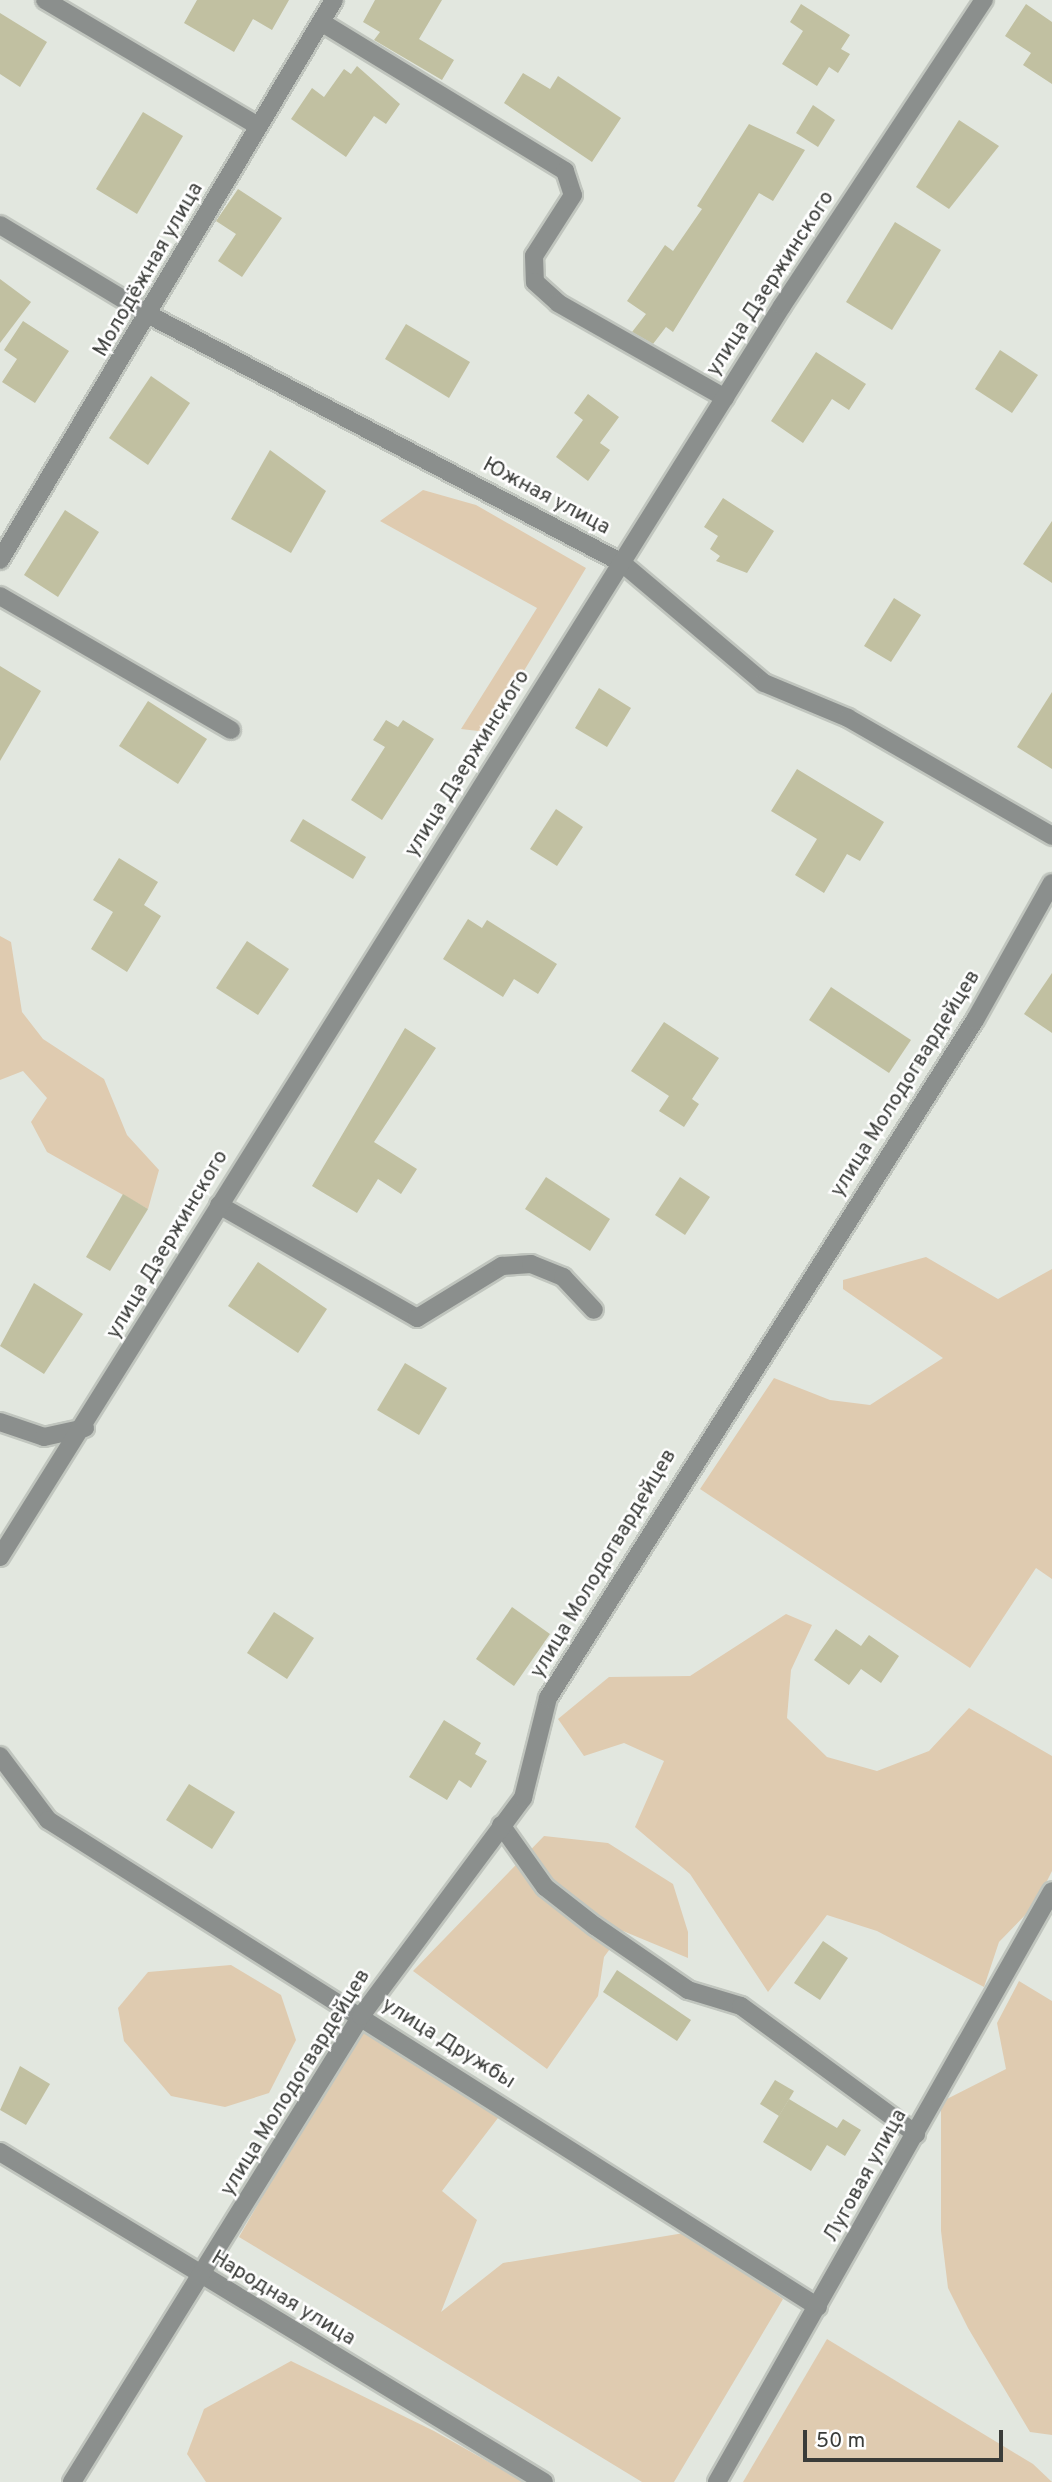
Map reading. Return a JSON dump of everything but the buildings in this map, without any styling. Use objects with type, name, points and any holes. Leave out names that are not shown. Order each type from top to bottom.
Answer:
[{"type":"street","points":[[45,0],[258,126]]},
{"type":"street","name":"Молодёжная улица","points":[[0,560],[151,316],[258,126],[334,0]]},
{"type":"street","name":"улица Дзержинского","points":[[0,1557],[85,1428],[219,1205],[725,398],[984,0]]},
{"type":"street","points":[[321,22],[565,172],[573,195],[534,256],[535,282],[558,303],[725,398]]},
{"type":"street","name":"Южная улица","points":[[0,225],[151,316],[622,563],[764,683],[848,718],[1052,836]]},
{"type":"street","points":[[0,596],[231,730]]},
{"type":"street","name":"улица Молодогвардейцев","points":[[72,2482],[203,2277],[361,2016],[523,1798],[548,1698],[975,1020],[1052,883]]},
{"type":"street","points":[[219,1205],[417,1318],[502,1266],[531,1264],[563,1277],[594,1310]]},
{"type":"street","points":[[0,1422],[44,1437],[85,1428]]},
{"type":"street","name":"улица Дружбы","points":[[0,1756],[48,1820],[818,2307]]},
{"type":"street","points":[[501,1825],[545,1887],[595,1926],[688,1990],[741,2006],[916,2134]]},
{"type":"street","name":"Луговая улица","points":[[717,2482],[1052,1891]]},
{"type":"street","name":"Народная улица","points":[[0,2152],[544,2482]]},
{"type":"shaded area","points":[[423,490],[476,505],[586,568],[487,732],[461,729],[537,608],[380,521]]},
{"type":"shaded area","points":[[0,936],[11,942],[22,1012],[43,1039],[104,1079],[127,1135],[159,1170],[148,1209],[47,1152],[31,1122],[47,1098],[23,1071],[0,1080]]},
{"type":"shaded area","points":[[926,1257],[998,1299],[1052,1269],[1052,1579],[1036,1568],[970,1668],[700,1489],[774,1378],[830,1400],[870,1405],[943,1358],[843,1289],[843,1280]]},
{"type":"shaded area","points":[[786,1614],[812,1625],[791,1670],[787,1718],[827,1757],[877,1771],[929,1751],[969,1708],[1052,1756],[1052,1871],[1035,1905],[999,1942],[984,1987],[877,1931],[827,1915],[768,1992],[690,1874],[635,1827],[664,1761],[624,1743],[584,1756],[558,1719],[609,1677],[690,1676]]},
{"type":"shaded area","points":[[544,1836],[608,1843],[673,1884],[688,1932],[688,1958],[623,1931],[604,1957],[598,1996],[547,2069],[413,1971]]},
{"type":"shaded area","points":[[231,1965],[281,1995],[296,2040],[269,2093],[225,2107],[171,2096],[124,2041],[118,2008],[148,1972]]},
{"type":"shaded area","points":[[1019,1981],[1052,2001],[1052,2435],[1030,2432],[968,2328],[948,2288],[941,2231],[941,2102],[1006,2069],[997,2023]]},
{"type":"shaded area","points":[[360,2027],[501,2114],[442,2191],[477,2220],[441,2312],[503,2263],[684,2233],[783,2299],[674,2482],[642,2482],[239,2237]]},
{"type":"shaded area","points":[[827,2339],[1033,2464],[1052,2482],[743,2482]]},
{"type":"shaded area","points":[[291,2361],[434,2431],[524,2482],[206,2482],[187,2454],[204,2409]]}]
